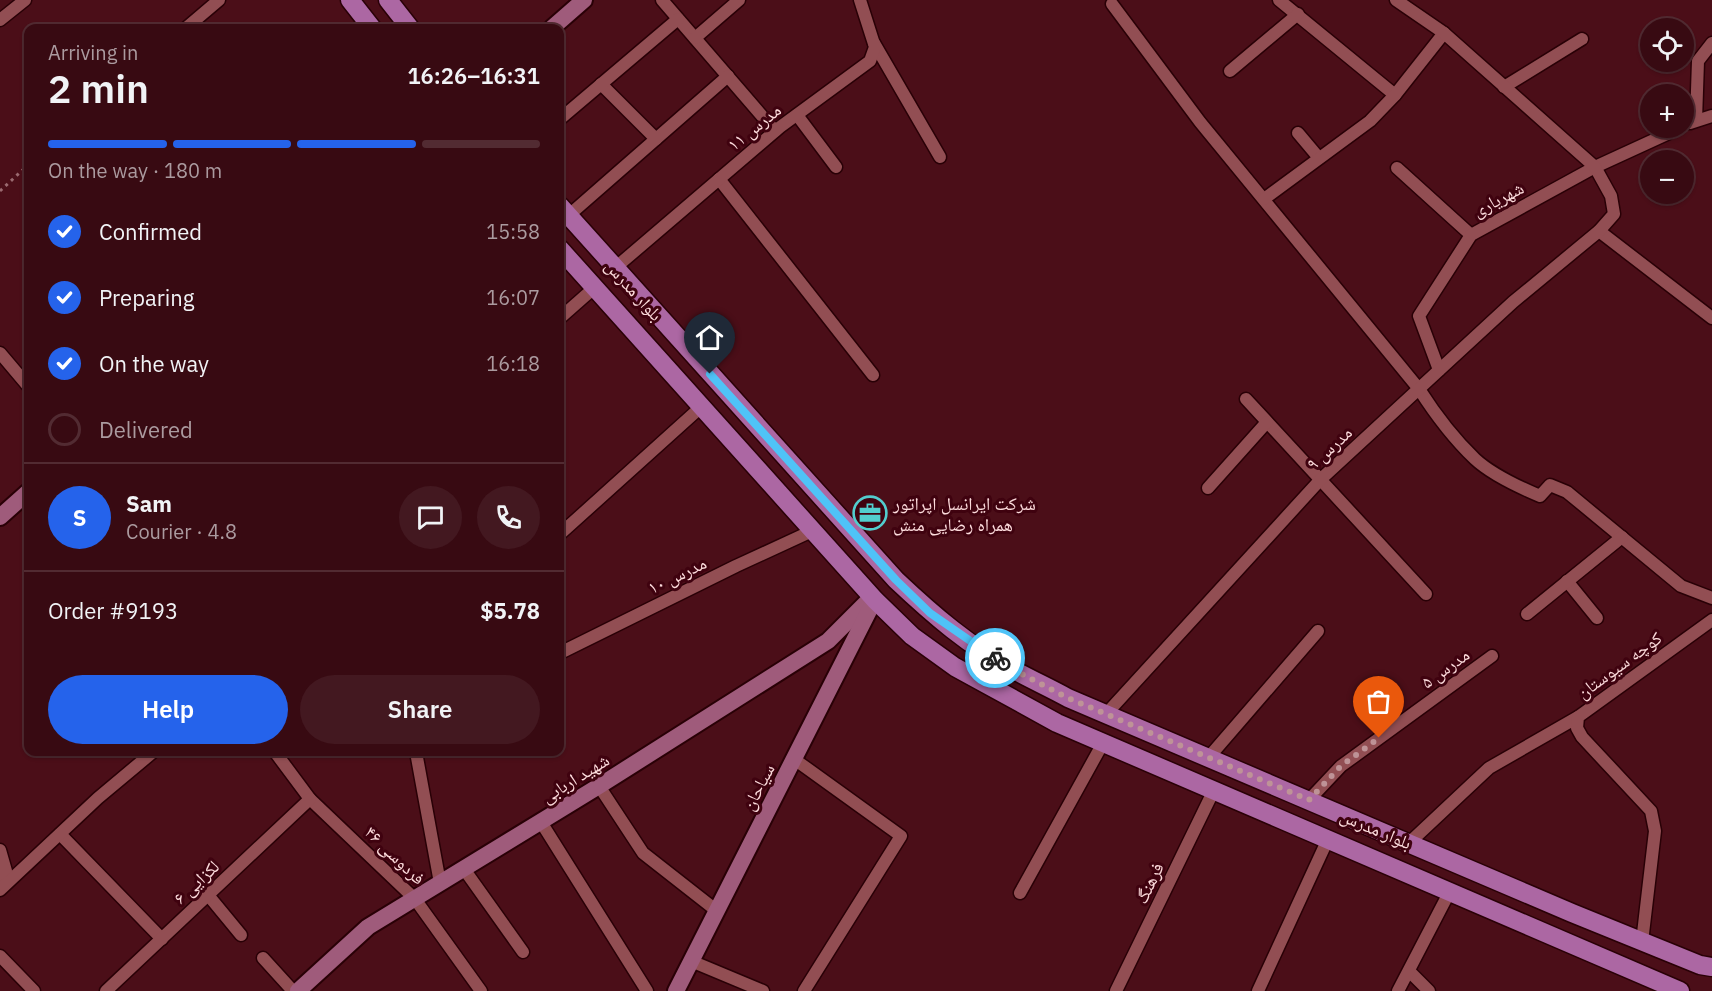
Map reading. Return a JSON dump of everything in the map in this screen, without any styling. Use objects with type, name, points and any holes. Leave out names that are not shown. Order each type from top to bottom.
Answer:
[{"type":"main road","points":[[350,0],[363,24]]},
{"type":"main road","points":[[388,0],[407,24]]},
{"type":"main road","name":"بلوار مدرس","points":[[564,211],[896,580],[930,613],[968,641],[1012,669],[1068,698],[1642,942],[1700,965],[1712,967]]},
{"type":"main road","name":"بلوار مدرس","points":[[564,254],[873,599],[912,636],[955,667],[1057,723],[1680,991]]},
{"type":"main road","points":[[1554,936],[1566,910]]},
{"type":"street","points":[[0,20],[25,0]]},
{"type":"street","points":[[191,24],[219,0]]},
{"type":"street","points":[[557,24],[584,0]]},
{"type":"street","points":[[662,0],[775,131]]},
{"type":"street","points":[[695,38],[739,0]]},
{"type":"street","points":[[860,0],[874,42],[940,157]]},
{"type":"street","points":[[1279,0],[1395,94]]},
{"type":"street","points":[[1396,0],[1444,33],[1595,167],[1611,196],[1614,214],[1599,231],[1712,318]]},
{"type":"street","points":[[1112,4],[1200,122],[1419,389],[1437,417],[1476,460],[1522,489],[1540,496],[1550,484],[1567,492],[1681,586],[1712,598]]},
{"type":"street","points":[[1230,71],[1298,14]]},
{"type":"street","points":[[564,116],[678,19]]},
{"type":"street","points":[[1264,199],[1370,121],[1444,33]]},
{"type":"street","points":[[1504,87],[1582,39]]},
{"type":"street","name":"مدرس ۱۱","points":[[615,268],[775,131],[870,62],[875,51],[874,42]]},
{"type":"street","points":[[1696,120],[1698,61],[1712,43]]},
{"type":"street","points":[[564,211],[656,139],[728,76]]},
{"type":"street","points":[[601,84],[656,139]]},
{"type":"street","points":[[797,115],[837,167]]},
{"type":"street","name":"شهریاری","points":[[1696,120],[1712,116]]},
{"type":"street","points":[[1298,133],[1319,158]]},
{"type":"street","name":"شهریاری","points":[[1439,370],[1419,316],[1471,235],[1595,167],[1657,138]]},
{"type":"street","points":[[1397,168],[1471,235]]},
{"type":"street","points":[[719,179],[873,375]]},
{"type":"street","name":"مدرس ۹","points":[[1107,713],[1321,479],[1513,302],[1599,231]]},
{"type":"street","points":[[564,314],[594,288]]},
{"type":"street","points":[[0,354],[24,381]]},
{"type":"street","points":[[1246,399],[1426,594]]},
{"type":"street","points":[[564,530],[701,407]]},
{"type":"street","points":[[1208,488],[1267,422]]},
{"type":"street","points":[[0,518],[24,496]]},
{"type":"street","name":"مدرس ۱۰","points":[[564,651],[812,531]]},
{"type":"street","points":[[1527,614],[1622,537]]},
{"type":"street","points":[[1567,581],[1597,618]]},
{"type":"street","name":"شهید اربابی","points":[[298,991],[368,927],[599,786],[828,640],[873,599]]},
{"type":"street","name":"سیاحان","points":[[676,991],[854,641],[873,599]]},
{"type":"street","name":"کوچه سیوستان","points":[[1642,942],[1655,831],[1651,811],[1582,737],[1577,728],[1578,717],[1712,620]]},
{"type":"street","points":[[839,629],[854,641]]},
{"type":"street","points":[[1209,757],[1318,631]]},
{"type":"street","name":"مدرس ۵","points":[[1309,800],[1341,766],[1492,657]]},
{"type":"street","points":[[1409,843],[1489,768],[1578,717]]},
{"type":"street","points":[[1020,893],[1103,743]]},
{"type":"street","points":[[0,889],[98,798],[148,756]]},
{"type":"street","name":"فردوسی ۴۶","points":[[278,756],[310,799],[415,899],[481,991]]},
{"type":"street","points":[[417,756],[440,884]]},
{"type":"street","points":[[794,759],[901,836],[804,991]]},
{"type":"street","points":[[599,786],[643,853],[717,911]]},
{"type":"street","name":"فرهنگ","points":[[1116,991],[1214,790]]},
{"type":"street","name":"لکزایی ۶","points":[[111,989],[310,799]]},
{"type":"street","points":[[541,822],[647,991]]},
{"type":"street","points":[[60,834],[162,939]]},
{"type":"street","points":[[1258,991],[1328,839]]},
{"type":"street","points":[[0,850],[6,870],[0,889]]},
{"type":"street","points":[[464,868],[523,952]]},
{"type":"street","points":[[1398,991],[1450,891]]},
{"type":"street","points":[[208,895],[241,935]]},
{"type":"street","points":[[0,956],[34,991]]},
{"type":"street","points":[[263,958],[293,991]]},
{"type":"street","points":[[691,961],[763,991]]},
{"type":"street","points":[[1408,971],[1429,991]]},
{"type":"path","points":[[0,191],[24,169]]},
{"type":"way so far","points":[[995,658],[1068,698],[1309,800],[1341,766],[1379,738]]},
{"type":"place","name":"شرکت ایرانسل اپراتور همراه رضایی منش","points":[[870,513]]},
{"type":"route","points":[[710,374],[896,580],[930,613],[995,658]]}]
